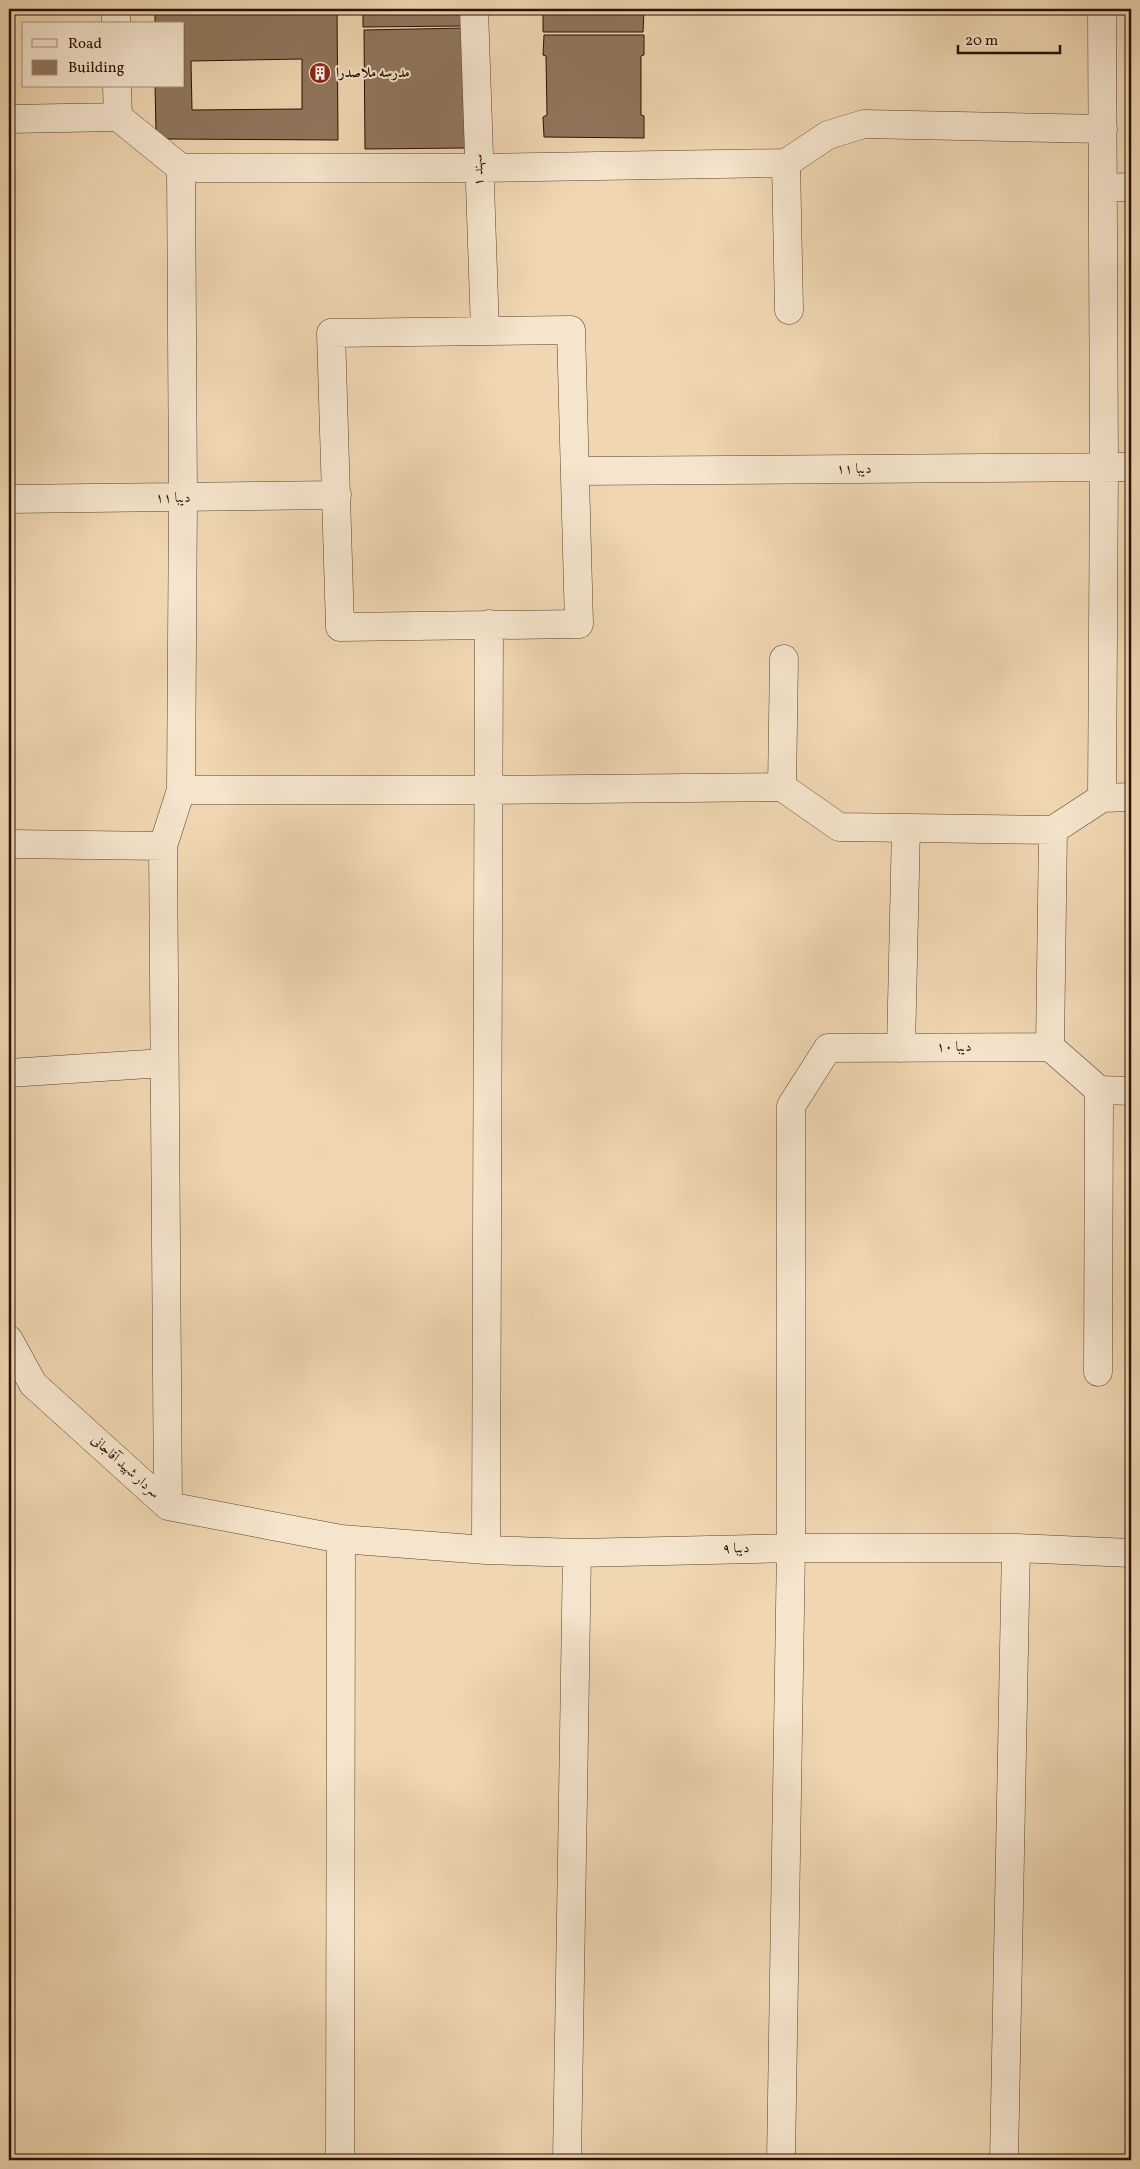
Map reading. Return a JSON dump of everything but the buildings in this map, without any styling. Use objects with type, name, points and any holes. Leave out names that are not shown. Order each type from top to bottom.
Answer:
[{"type":"street","points":[[116,9],[116,22]]},
{"type":"street","name":"سهند ۱","points":[[474,9],[485,331]]},
{"type":"street","points":[[1102,9],[1104,467],[1102,798]]},
{"type":"street","points":[[117,88],[118,117]]},
{"type":"street","points":[[9,119],[118,117],[181,168],[479,168],[786,162],[828,135],[864,124],[1103,129]]},
{"type":"street","points":[[786,162],[789,310]]},
{"type":"street","points":[[168,1506],[163,846],[181,790],[183,498],[181,168]]},
{"type":"street","points":[[1103,188],[1131,187]]},
{"type":"street","points":[[571,330],[576,471],[579,624],[340,627],[331,333],[571,330]]},
{"type":"street","name":"دیبا ۱۱","points":[[576,471],[1131,467]]},
{"type":"street","name":"دیبا ۱۱","points":[[9,498],[183,498],[337,495]]},
{"type":"street","points":[[486,1550],[489,624]]},
{"type":"street","points":[[782,787],[784,659]]},
{"type":"street","points":[[181,790],[489,790],[782,787],[838,827],[1053,830],[1102,798],[1131,797]]},
{"type":"street","points":[[901,1048],[906,828]]},
{"type":"street","points":[[1053,830],[1050,1047],[1099,1090],[1131,1091]]},
{"type":"street","points":[[9,844],[163,846]]},
{"type":"street","name":"دیبا ۱۰","points":[[791,1548],[791,1106],[828,1048],[1050,1047]]},
{"type":"street","points":[[9,1072],[164,1063]]},
{"type":"street","points":[[1098,1372],[1099,1090]]},
{"type":"street","name":"سردار شهید آقاجانی","points":[[9,1340],[33,1384],[168,1506],[341,1539]]},
{"type":"street","points":[[340,2160],[341,1539]]},
{"type":"street","name":"دیبا ۹","points":[[341,1539],[486,1550],[577,1553],[791,1548],[1016,1548],[1131,1552]]},
{"type":"street","points":[[781,2160],[791,1548]]},
{"type":"street","points":[[1004,2160],[1016,1548]]},
{"type":"street","points":[[568,2160],[577,1553]]},
{"type":"place","name":"مدرسه ملاصدرا","points":[[320,73]]}]
